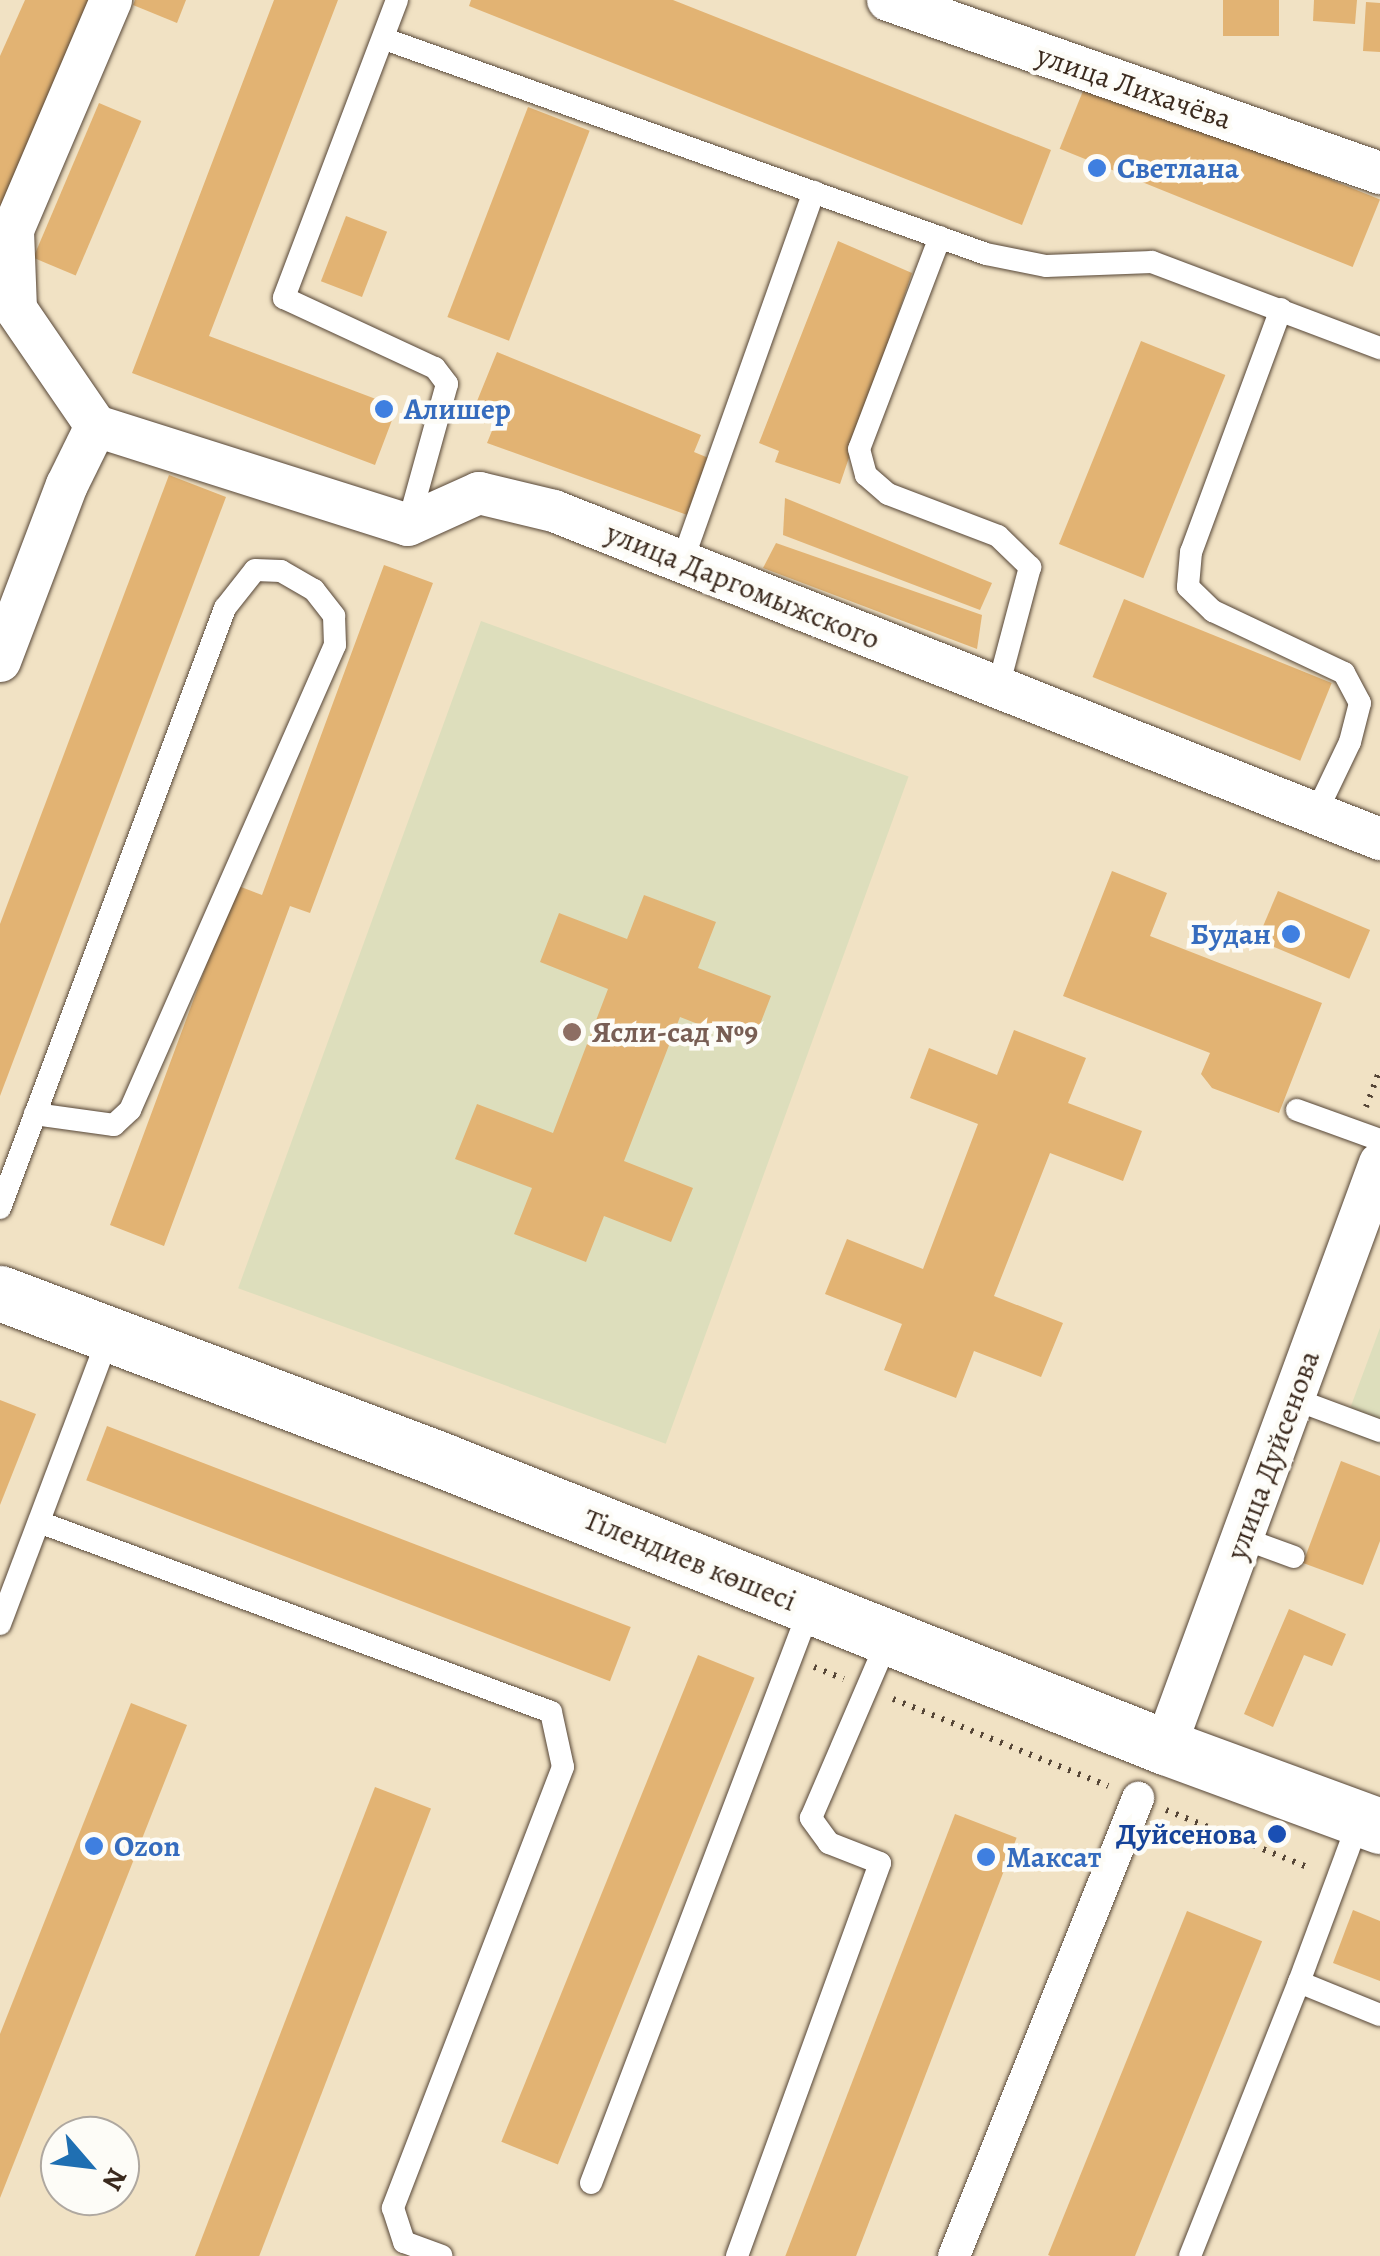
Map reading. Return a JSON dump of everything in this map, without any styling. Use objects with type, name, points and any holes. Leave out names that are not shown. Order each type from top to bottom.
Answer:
[{"type":"street","points":[[111,0],[13,230],[7,263],[16,309],[96,426],[408,524]]},
{"type":"street","name":"улица Лихачёва","points":[[888,0],[1380,173]]},
{"type":"street","points":[[0,661],[67,485],[96,426]]},
{"type":"street","name":"улица Даргомыжского","points":[[408,524],[480,493],[554,512],[1380,839]]},
{"type":"street","name":"улица Дуйсенова","points":[[1165,1747],[1380,1163]]},
{"type":"street","name":"Тілендиев көшесі","points":[[0,1292],[110,1333],[801,1633],[888,1638],[1165,1747],[1370,1822]]},
{"type":"street","points":[[954,2256],[1138,1798]]},
{"type":"lane","points":[[398,0],[284,298],[434,368],[446,384],[408,524]]},
{"type":"lane","points":[[385,39],[986,254],[1046,266],[1152,262],[1380,348]]},
{"type":"lane","points":[[682,562],[814,192]]},
{"type":"lane","points":[[940,237],[858,449],[866,474],[888,494],[998,536],[1030,567],[998,687]]},
{"type":"lane","points":[[1281,309],[1191,552],[1188,588],[1213,611],[1344,673],[1360,702],[1350,742],[1316,813]]},
{"type":"lane","points":[[0,1208],[225,608],[255,570],[280,571],[314,590],[334,616],[335,645],[130,1110],[114,1125],[36,1114]]},
{"type":"lane","points":[[1297,1110],[1380,1140]]},
{"type":"lane","points":[[0,1624],[110,1333]]},
{"type":"lane","points":[[1294,1399],[1380,1430]]},
{"type":"lane","points":[[39,1522],[551,1712],[563,1767],[393,2208],[404,2242],[442,2256]]},
{"type":"lane","points":[[1242,1538],[1294,1558]]},
{"type":"lane","points":[[591,2183],[801,1633]]},
{"type":"lane","points":[[738,2256],[880,1863],[829,1843],[811,1818],[888,1638]]},
{"type":"lane","points":[[1190,2256],[1336,1879],[1370,1822]]},
{"type":"lane","points":[[1299,1982],[1380,2015]]},
{"type":"path","points":[[1364,1113],[1380,1069]]},
{"type":"path","points":[[801,1633],[867,1688],[1336,1879]]},
{"type":"shaded area","name":"Ясли-сад №9","points":[[481,621],[909,777],[666,1444],[238,1288]]},
{"type":"shaded area","points":[[1380,1328],[1380,1444],[1342,1430]]},
{"type":"building","points":[[25,0],[94,0],[0,211],[0,56]]},
{"type":"building","points":[[135,0],[186,0],[177,23],[133,5]]},
{"type":"building","points":[[274,0],[338,0],[209,336],[397,407],[375,465],[132,373]]},
{"type":"building","points":[[471,0],[673,0],[1051,150],[1022,225],[469,6]]},
{"type":"building","points":[[1223,0],[1279,0],[1279,36],[1223,36]]},
{"type":"building","points":[[1314,0],[1357,0],[1355,24],[1313,21]]},
{"type":"building","points":[[1366,2],[1380,3],[1380,52],[1363,51]]},
{"type":"building","points":[[1087,81],[1380,199],[1353,267],[1060,149]]},
{"type":"building","points":[[99,103],[141,121],[76,276],[33,258]]},
{"type":"building","points":[[528,107],[590,131],[509,341],[447,317]]},
{"type":"building","points":[[346,216],[387,232],[362,297],[321,281]]},
{"type":"building","points":[[838,241],[912,273],[840,484],[775,462],[779,451],[759,443]]},
{"type":"building","points":[[1141,341],[1225,375],[1143,578],[1059,544]]},
{"type":"building","points":[[497,352],[701,435],[694,452],[711,459],[690,516],[487,443],[496,421],[473,411]]},
{"type":"building","points":[[169,475],[226,497],[0,1096],[0,924]]},
{"type":"building","points":[[785,498],[992,583],[980,610],[783,535]]},
{"type":"building","points":[[776,543],[982,615],[977,649],[763,568]]},
{"type":"building","points":[[384,565],[433,583],[310,913],[290,906],[164,1246],[110,1225],[236,885],[262,895]]},
{"type":"building","points":[[1124,599],[1332,683],[1300,761],[1093,677]]},
{"type":"building","points":[[1112,871],[1167,893],[1150,936],[1322,1003],[1279,1113],[1212,1088],[1201,1074],[1210,1053],[1063,996]]},
{"type":"building","points":[[1278,891],[1370,930],[1349,979],[1257,940]]},
{"type":"building","points":[[644,895],[716,922],[698,968],[771,996],[752,1045],[680,1017],[624,1161],[693,1188],[671,1242],[604,1216],[586,1262],[514,1234],[532,1188],[455,1159],[477,1104],[553,1133],[608,989],[540,962],[559,913],[627,939]]},
{"type":"building","points":[[1014,1030],[1086,1058],[1068,1103],[1142,1131],[1123,1181],[1050,1153],[994,1296],[1063,1323],[1041,1377],[974,1351],[956,1398],[884,1370],[902,1324],[825,1294],[847,1239],[923,1269],[978,1124],[910,1098],[929,1048],[997,1075]]},
{"type":"building","points":[[0,1400],[36,1414],[0,1505]]},
{"type":"building","points":[[107,1426],[631,1627],[610,1681],[86,1480]]},
{"type":"building","points":[[1341,1461],[1380,1476],[1380,1541],[1363,1585],[1303,1563]]},
{"type":"building","points":[[1289,1609],[1346,1634],[1332,1666],[1304,1655],[1273,1727],[1244,1714]]},
{"type":"building","points":[[698,1655],[755,1678],[558,2165],[501,2142]]},
{"type":"building","points":[[131,1703],[187,1725],[0,2198],[0,2034]]},
{"type":"building","points":[[375,1787],[431,1809],[259,2256],[195,2256]]},
{"type":"building","points":[[955,1814],[1017,1838],[856,2256],[785,2256]]},
{"type":"building","points":[[1353,1910],[1380,1921],[1380,1981],[1333,1963]]},
{"type":"building","points":[[1187,1911],[1262,1941],[1135,2256],[1048,2255]]},
{"type":"place","name":"Светлана","points":[[1097,168]]},
{"type":"place","name":"Алишер","points":[[384,409]]},
{"type":"place","name":"Будан","points":[[1291,934]]},
{"type":"place","name":"Ясли-сад №9","points":[[572,1032]]},
{"type":"place","name":"Дуйсенова","points":[[1277,1834]]},
{"type":"place","name":"Ozon","points":[[94,1846]]},
{"type":"place","name":"Максат","points":[[986,1857]]}]
